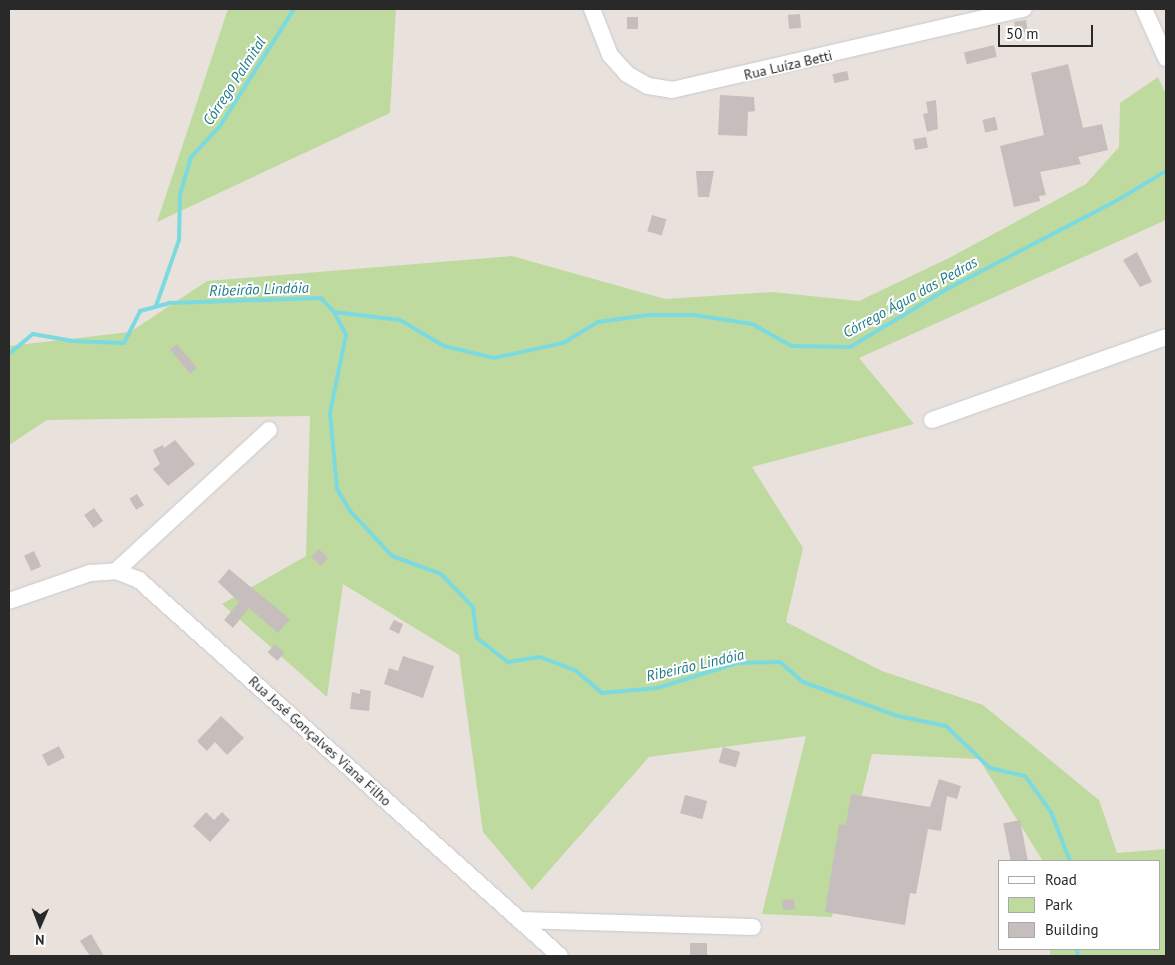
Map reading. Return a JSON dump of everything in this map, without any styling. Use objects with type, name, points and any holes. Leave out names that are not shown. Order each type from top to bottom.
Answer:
[{"type":"street","name":"Rua Luíza Betti","points":[[592,9],[610,54],[627,74],[648,86],[672,90],[1024,9]]},
{"type":"street","points":[[1144,9],[1166,58]]},
{"type":"street","points":[[932,420],[1166,337]]},
{"type":"street","points":[[116,571],[269,430]]},
{"type":"street","name":"Rua José Gonçalves Viana Filho","points":[[9,601],[81,576],[116,571],[140,580],[156,592],[560,956]]},
{"type":"street","points":[[519,920],[753,928]]},
{"type":"green space","points":[[228,9],[396,9],[390,113],[157,222]]},
{"type":"green space","points":[[1158,77],[1166,94],[1166,220],[859,358],[914,424],[752,467],[803,548],[786,622],[882,671],[983,705],[1099,800],[1117,853],[1166,849],[1166,956],[1050,956],[1050,950],[1160,950],[1160,860],[1042,860],[979,759],[872,754],[832,917],[762,914],[806,736],[649,757],[532,890],[483,832],[459,655],[343,584],[327,697],[222,604],[306,556],[310,416],[47,420],[9,445],[9,346],[130,332],[207,281],[512,256],[665,299],[772,292],[859,301],[949,258],[1086,184],[1119,147],[1120,103]]},
{"type":"building","points":[[800,14],[801,28],[789,29],[788,15]]},
{"type":"building","points":[[627,17],[638,17],[638,29],[627,29]]},
{"type":"building","points":[[1026,20],[1028,32],[1016,34],[1014,22]]},
{"type":"building","points":[[994,45],[997,57],[967,64],[964,52]]},
{"type":"building","points":[[1068,64],[1083,128],[1102,124],[1108,150],[1078,157],[1081,164],[1040,172],[1046,195],[1039,196],[1040,201],[1014,207],[1000,146],[1044,135],[1031,73]]},
{"type":"building","points":[[847,71],[849,80],[834,83],[832,74]]},
{"type":"building","points":[[720,95],[754,97],[755,111],[748,112],[747,136],[718,135]]},
{"type":"building","points":[[936,100],[938,129],[927,132],[923,114],[928,113],[926,102]]},
{"type":"building","points":[[995,117],[998,130],[985,133],[982,120]]},
{"type":"building","points":[[926,137],[928,148],[915,150],[913,139]]},
{"type":"building","points":[[696,171],[714,171],[709,197],[698,197]]},
{"type":"building","points":[[652,215],[666,219],[662,235],[647,231]]},
{"type":"building","points":[[1137,252],[1152,282],[1140,287],[1123,260]]},
{"type":"building","points":[[177,344],[197,368],[190,374],[170,350]]},
{"type":"building","points":[[175,440],[195,464],[168,486],[153,469],[160,464],[153,450],[163,445],[164,448]]},
{"type":"building","points":[[137,494],[144,505],[136,510],[129,499]]},
{"type":"building","points":[[94,508],[103,521],[93,528],[84,515]]},
{"type":"building","points":[[319,549],[328,558],[320,566],[311,557]]},
{"type":"building","points":[[34,551],[41,566],[31,571],[24,556]]},
{"type":"building","points":[[229,569],[290,619],[278,633],[249,608],[233,628],[224,620],[239,602],[218,582]]},
{"type":"building","points":[[394,620],[403,624],[399,634],[389,629]]},
{"type":"building","points":[[275,644],[285,653],[277,661],[268,652]]},
{"type":"building","points":[[403,656],[434,666],[423,698],[384,684],[389,668],[398,671]]},
{"type":"building","points":[[360,689],[371,691],[369,711],[350,709],[352,692],[360,694]]},
{"type":"building","points":[[221,716],[244,738],[227,755],[215,742],[207,751],[197,741]]},
{"type":"building","points":[[59,746],[65,758],[48,766],[42,755]]},
{"type":"building","points":[[723,747],[740,752],[736,767],[719,762]]},
{"type":"building","points":[[939,779],[961,786],[957,799],[947,796],[941,831],[928,829],[916,894],[910,893],[905,925],[825,912],[839,824],[846,825],[851,794],[930,807]]},
{"type":"building","points":[[685,795],[707,801],[702,819],[680,813]]},
{"type":"building","points":[[206,812],[214,820],[222,812],[230,820],[210,842],[193,826]]},
{"type":"building","points":[[1020,820],[1028,860],[1010,860],[1003,823]]},
{"type":"building","points":[[794,899],[795,909],[783,910],[782,900]]},
{"type":"building","points":[[91,934],[104,956],[90,956],[80,941]]},
{"type":"building","points":[[690,943],[707,943],[707,956],[690,956]]},
{"type":"waterway","name":"Córrego Palmital","points":[[156,306],[179,240],[180,195],[191,157],[220,126],[294,9]]},
{"type":"waterway","name":"Córrego Água das Pedras","points":[[334,312],[400,320],[444,346],[494,358],[563,343],[598,322],[649,315],[694,315],[752,324],[792,346],[850,347],[947,289],[1116,201],[1166,171]]},
{"type":"waterway","name":"Ribeirão Lindóia","points":[[9,354],[33,334],[71,341],[124,343],[140,311],[169,303],[321,298],[334,312],[346,335],[330,413],[337,489],[351,512],[392,556],[441,574],[473,607],[477,638],[508,662],[540,657],[576,671],[602,693],[657,688],[738,663],[780,662],[803,682],[898,716],[946,726],[990,768],[1025,776],[1051,812],[1070,860]]},
{"type":"waterway","name":"Ribeirão Lindóia","points":[[1077,950],[1078,956]]}]
